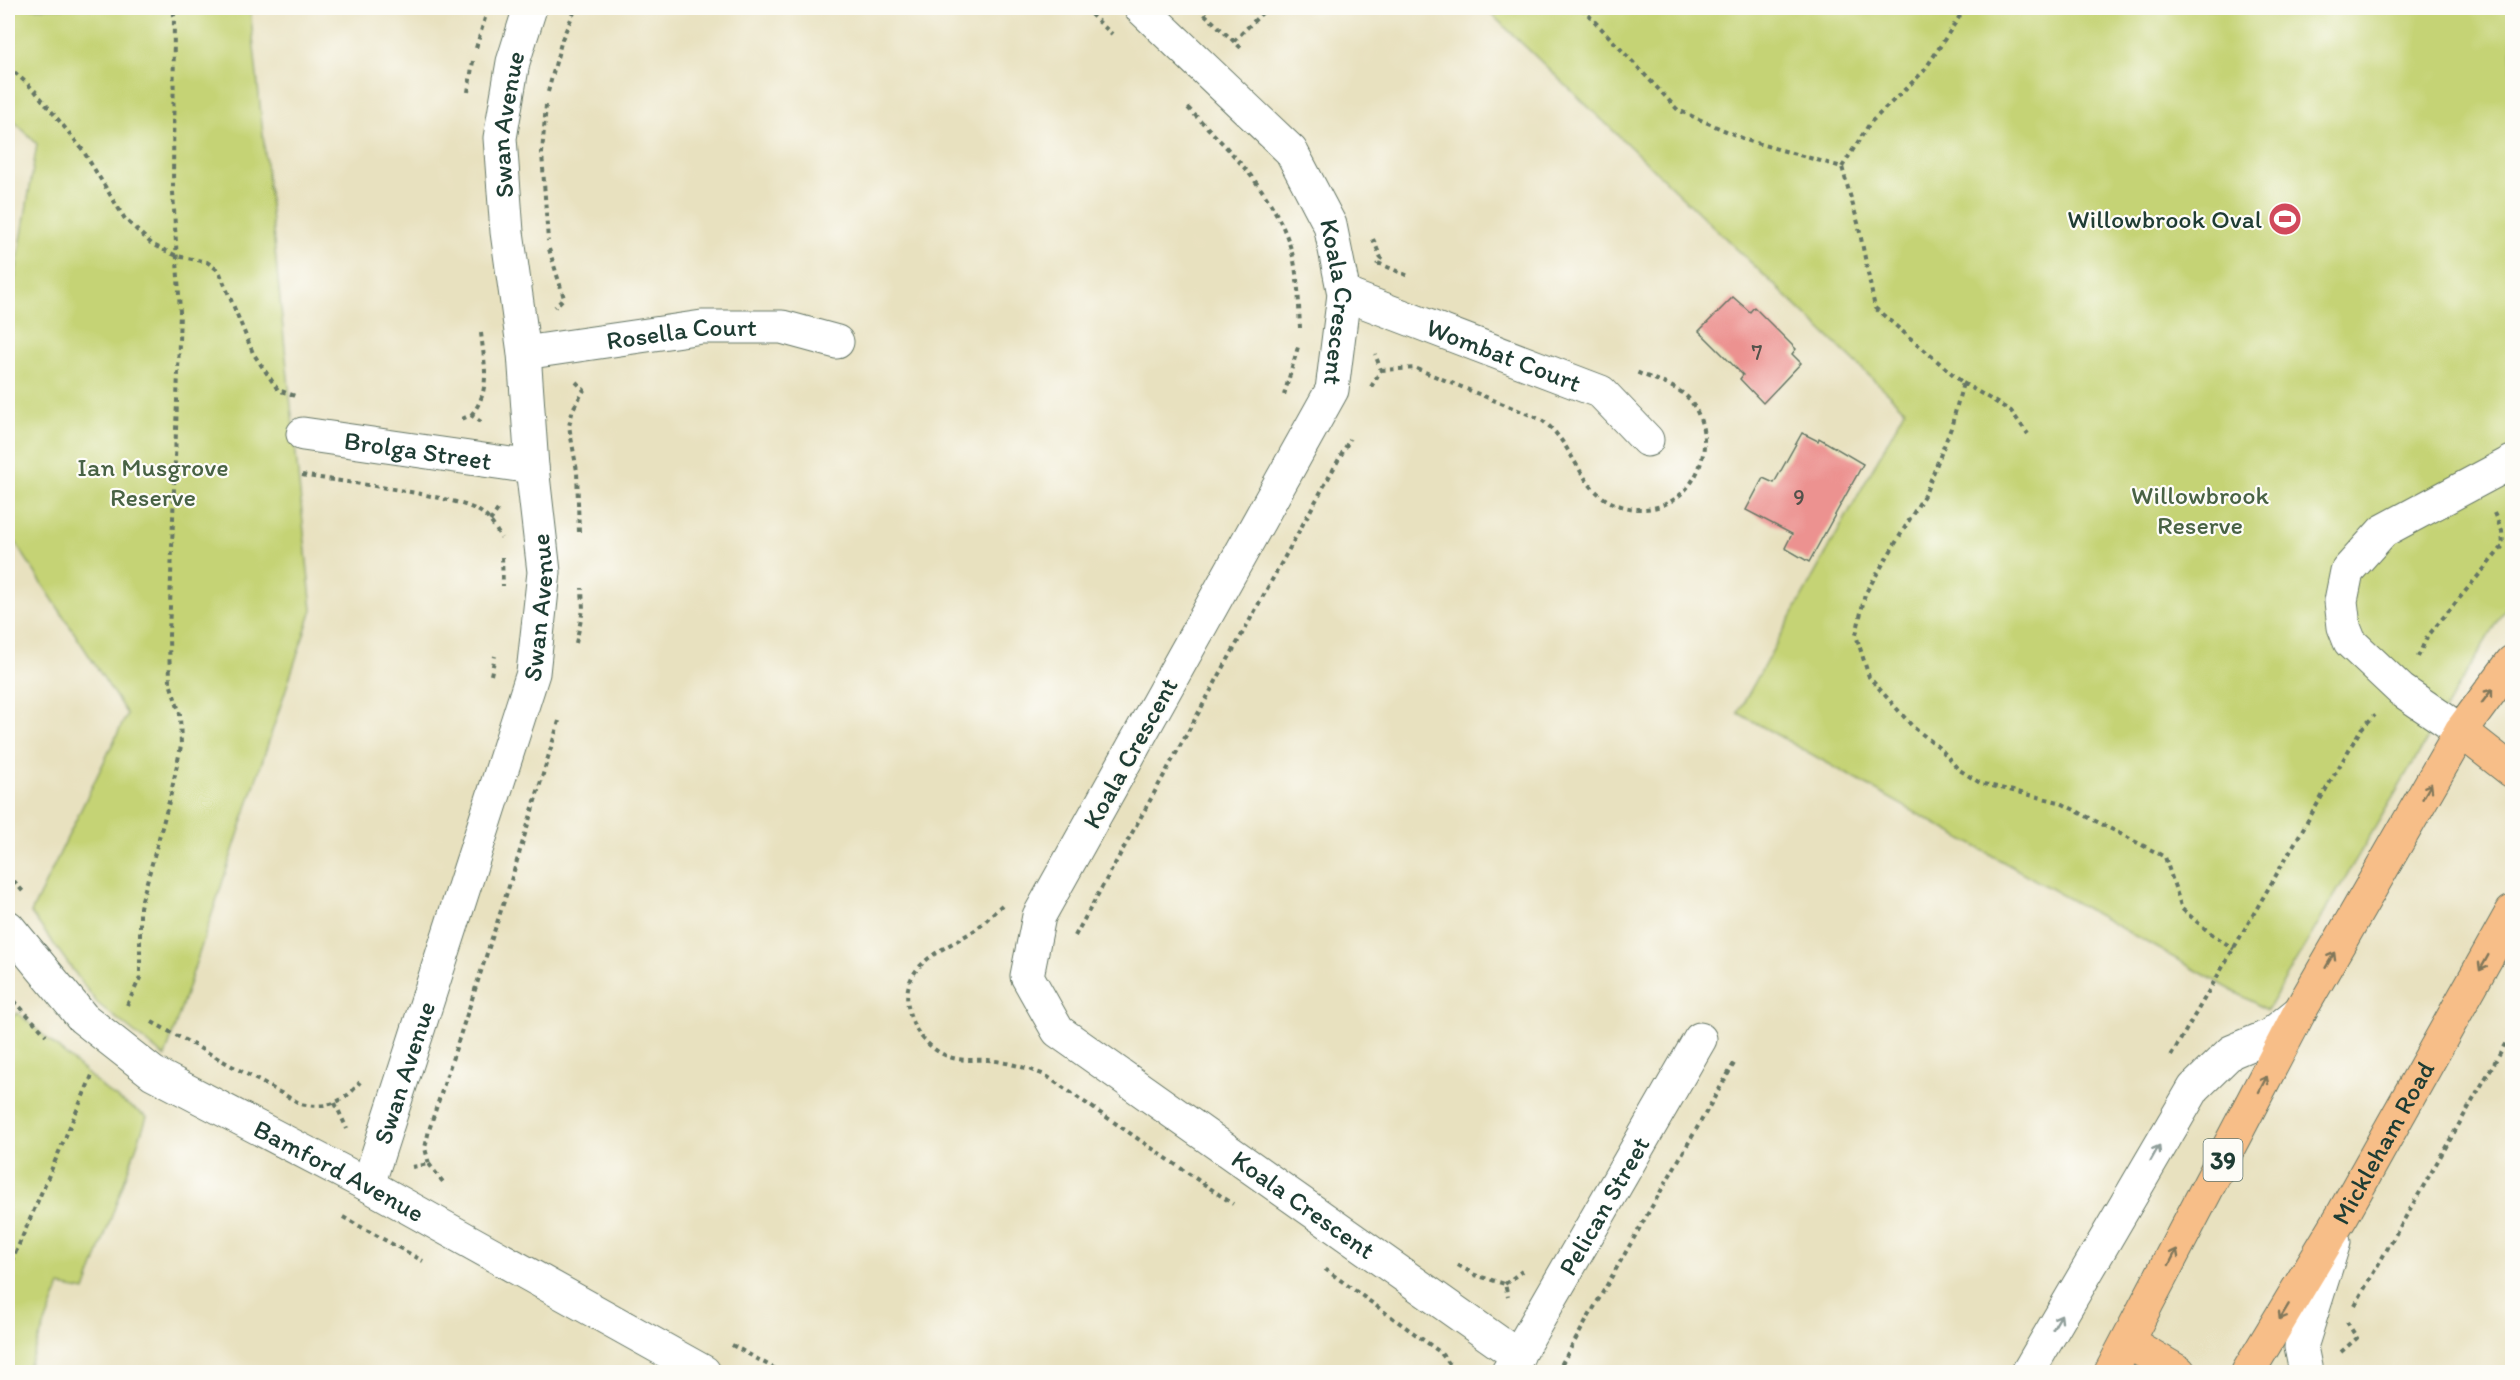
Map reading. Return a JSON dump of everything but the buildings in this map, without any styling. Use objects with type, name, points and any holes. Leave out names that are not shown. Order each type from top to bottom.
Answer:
[{"type":"main road","name":"39","points":[[2111,1372],[2300,1011],[2461,731],[2512,662]]},
{"type":"main road","points":[[2461,731],[2512,752]]},
{"type":"main road","points":[[2461,731],[2512,771]]},
{"type":"main road","name":"Mickleham Road","points":[[2248,1372],[2343,1214],[2512,912]]},
{"type":"main road","points":[[2128,1342],[2179,1372]]},
{"type":"street","name":"Swan Avenue","points":[[368,1185],[533,673],[544,572],[532,466],[524,353],[507,232],[500,138],[513,62],[530,8]]},
{"type":"street","name":"Koala Crescent","points":[[1141,8],[1291,151],[1330,225],[1355,298],[1332,390],[1039,916],[1027,976],[1058,1031],[1507,1356]]},
{"type":"street","name":"Wombat Court","points":[[1355,298],[1601,392],[1647,440]]},
{"type":"street","name":"Rosella Court","points":[[524,353],[702,327],[782,327],[837,342]]},
{"type":"street","name":"Brolga Street","points":[[303,434],[532,466]]},
{"type":"street","points":[[2461,731],[2401,690],[2350,642],[2343,627],[2341,601],[2347,571],[2383,531],[2512,462]]},
{"type":"street","name":"Bamford Avenue","points":[[8,927],[83,1018],[153,1073],[368,1185],[704,1372]]},
{"type":"street","points":[[2028,1372],[2194,1088],[2231,1052],[2269,1036],[2300,1011]]},
{"type":"street","name":"Pelican Street","points":[[1507,1356],[1700,1039]]},
{"type":"street","points":[[2306,1372],[2301,1347],[2343,1214]]},
{"type":"path","points":[[8,1270],[107,1038],[128,1004],[140,978],[140,907],[170,798],[181,746],[180,714],[170,683],[169,636],[180,312],[174,192],[174,8]]},
{"type":"path","points":[[1084,8],[1116,38]]},
{"type":"path","points":[[1198,8],[1242,49]]},
{"type":"path","points":[[1207,70],[1267,8]]},
{"type":"path","points":[[1582,8],[1678,110],[1749,141],[1842,167]]},
{"type":"path","points":[[1965,8],[1924,71],[1870,123],[1842,167],[1858,223],[1875,308],[1962,382],[2011,411],[2028,434]]},
{"type":"path","points":[[8,66],[35,91],[82,149],[125,219],[153,245],[177,255],[207,262],[219,271],[253,353],[278,390],[293,396]]},
{"type":"path","points":[[1180,100],[1250,171],[1279,219],[1296,271],[1301,336],[1282,402]]},
{"type":"path","points":[[1366,396],[1381,370],[1355,298],[1371,277],[1381,258],[1372,237]]},
{"type":"path","points":[[1962,382],[1952,428],[1926,492],[1865,594],[1856,635],[1869,677],[1913,727],[1939,747],[1958,769],[1980,783],[2059,802],[2165,857],[2182,909],[2234,949]]},
{"type":"path","points":[[1073,939],[1351,436]]},
{"type":"path","points":[[302,475],[437,498],[472,507],[482,513],[502,539],[503,587]]},
{"type":"path","points":[[491,677],[497,647]]},
{"type":"path","points":[[1004,903],[975,930],[951,941],[926,959],[914,973],[909,988],[909,1012],[914,1026],[927,1043],[954,1059],[1016,1064],[1046,1075],[1236,1206]]},
{"type":"path","points":[[128,1004],[138,1011]]},
{"type":"path","points":[[147,1018],[301,1104],[315,1107],[330,1105],[346,1098],[360,1083],[363,1072]]},
{"type":"path","points":[[2352,1311],[2512,1032]]},
{"type":"path","points":[[1557,1372],[1736,1060]]},
{"type":"path","points":[[1324,1268],[1440,1352],[1453,1370],[1471,1370],[1507,1356],[1510,1310],[1505,1284],[1475,1275],[1456,1264]]},
{"type":"path","points":[[2336,1355],[2357,1338],[2346,1321]]},
{"type":"green space","name":"Ian Musgrove Reserve","points":[[8,8],[250,8],[312,610],[165,1057],[97,1003],[31,913],[127,714],[8,531],[8,320],[37,144],[8,115]]},
{"type":"green space","name":"Willowbrook Reserve","points":[[1485,8],[2512,8],[2512,596],[2267,1010],[1738,713],[1905,410]]},
{"type":"green space","points":[[18,1013],[109,1093],[147,1117],[85,1291],[60,1286],[26,1372],[8,1372],[8,1020]]},
{"type":"place","name":"Willowbrook Oval","points":[[2285,219]]}]
